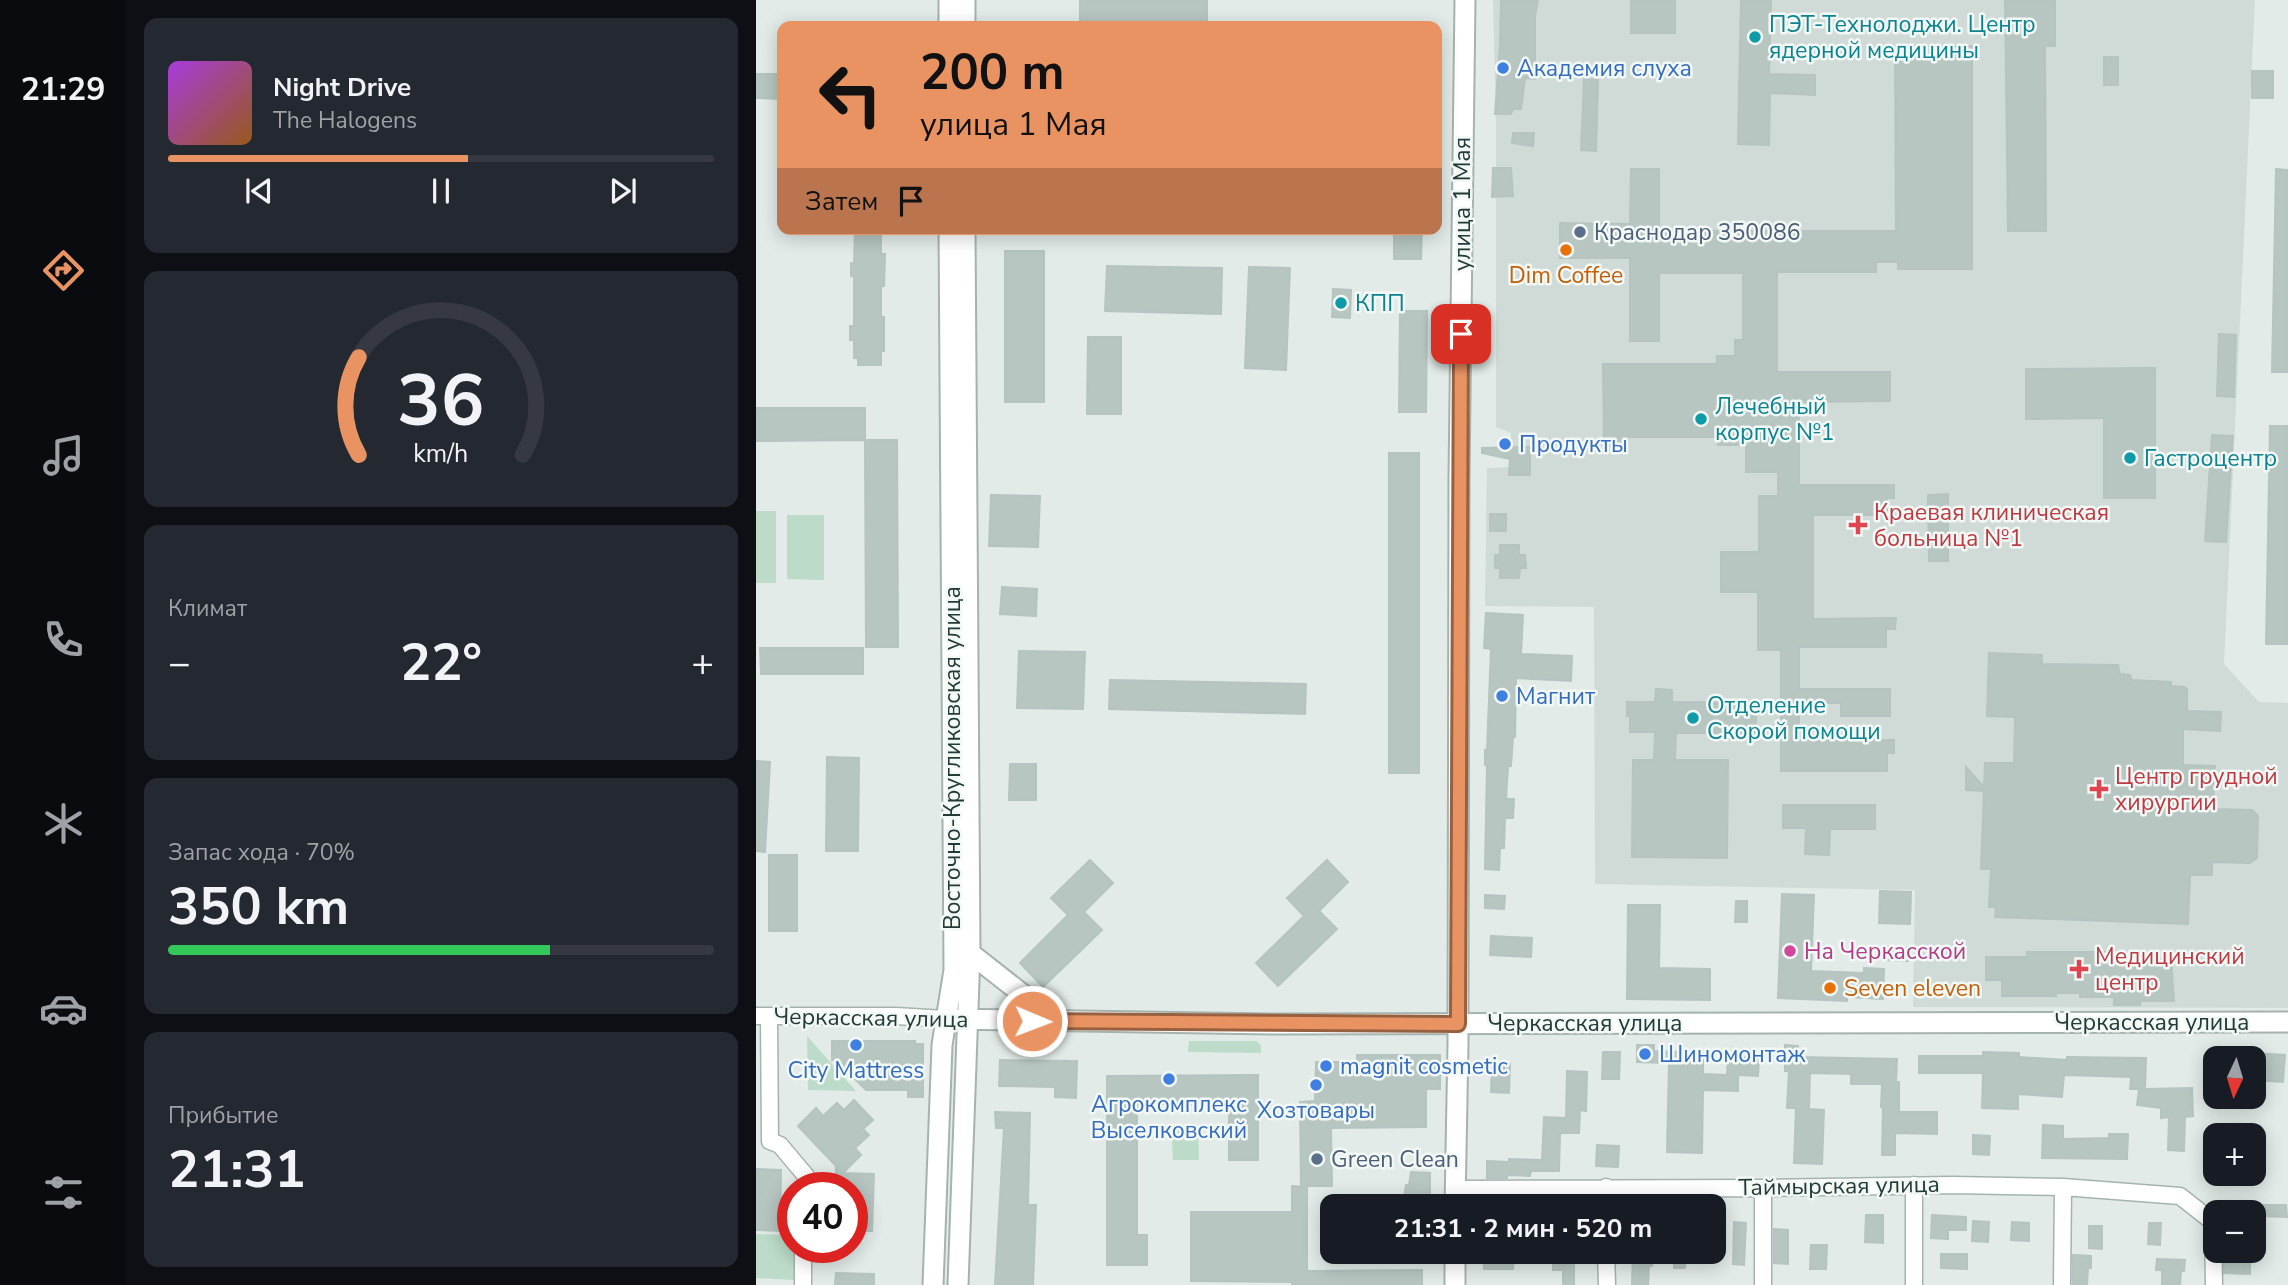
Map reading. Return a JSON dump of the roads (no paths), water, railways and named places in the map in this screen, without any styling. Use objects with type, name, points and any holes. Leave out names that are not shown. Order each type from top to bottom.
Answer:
[{"type":"street","points":[[949,0],[949,21]]},
{"type":"street","points":[[965,0],[965,21]]},
{"type":"street","name":"улица 1 Мая","points":[[1455,1194],[1465,0]]},
{"type":"street","name":"Восточно-Кругликовская улица","points":[[933,1285],[942,1052],[954,970],[949,235]]},
{"type":"street","name":"Восточно-Кругликовская улица","points":[[958,1285],[970,953],[965,235]]},
{"type":"street","points":[[970,953],[1040,1007],[1051,1022]]},
{"type":"street","points":[[762,1016],[770,1141],[780,1145],[803,1172]]},
{"type":"street","name":"Черкасская улица","points":[[762,1016],[896,1016],[1051,1022],[1458,1024],[2288,1022]]},
{"type":"street","points":[[1914,1185],[1914,1285]]},
{"type":"street","name":"Таймырская улица","points":[[1500,1194],[1606,1187],[1914,1185],[2063,1187],[2180,1196],[2213,1222],[2214,1285]]},
{"type":"street","points":[[1606,1187],[1606,1194]]},
{"type":"street","points":[[2062,1285],[2063,1187]]},
{"type":"street","points":[[1763,1188],[1763,1285]]},
{"type":"street","points":[[803,1263],[803,1285]]},
{"type":"street","points":[[1455,1264],[1455,1285]]},
{"type":"street","points":[[1606,1264],[1607,1285]]},
{"type":"place","name":"ПЭТ-Технолоджи. Центр ядерной медицины","points":[[1755,37]]},
{"type":"place","name":"Академия слуха","points":[[1503,68]]},
{"type":"place","name":"Краснодар 350086","points":[[1580,232]]},
{"type":"place","name":"Dim Coffee","points":[[1566,250]]},
{"type":"place","name":"КПП","points":[[1341,303]]},
{"type":"place","name":"Лечебный корпус №1","points":[[1701,419]]},
{"type":"place","name":"Продукты","points":[[1505,444]]},
{"type":"place","name":"Гастроцентр","points":[[2130,458]]},
{"type":"place","name":"Краевая клиническая больница №1","points":[[1858,525]]},
{"type":"place","name":"Магнит","points":[[1502,696]]},
{"type":"place","name":"Отделение Скорой помощи","points":[[1693,718]]},
{"type":"place","name":"Центр грудной хирургии","points":[[2099,789]]},
{"type":"place","name":"На Черкасской","points":[[1790,951]]},
{"type":"place","name":"Медицинский центр","points":[[2079,969]]},
{"type":"place","name":"Seven eleven","points":[[1830,988]]},
{"type":"place","name":"City Mattress","points":[[856,1045]]},
{"type":"place","name":"Шиномонтаж","points":[[1645,1054]]},
{"type":"place","name":"magnit cosmetic","points":[[1326,1066]]},
{"type":"place","name":"Агрокомплекс Выселковский","points":[[1169,1079]]},
{"type":"place","name":"Хозтовары","points":[[1316,1085]]},
{"type":"place","name":"Green Clean","points":[[1317,1159]]}]
